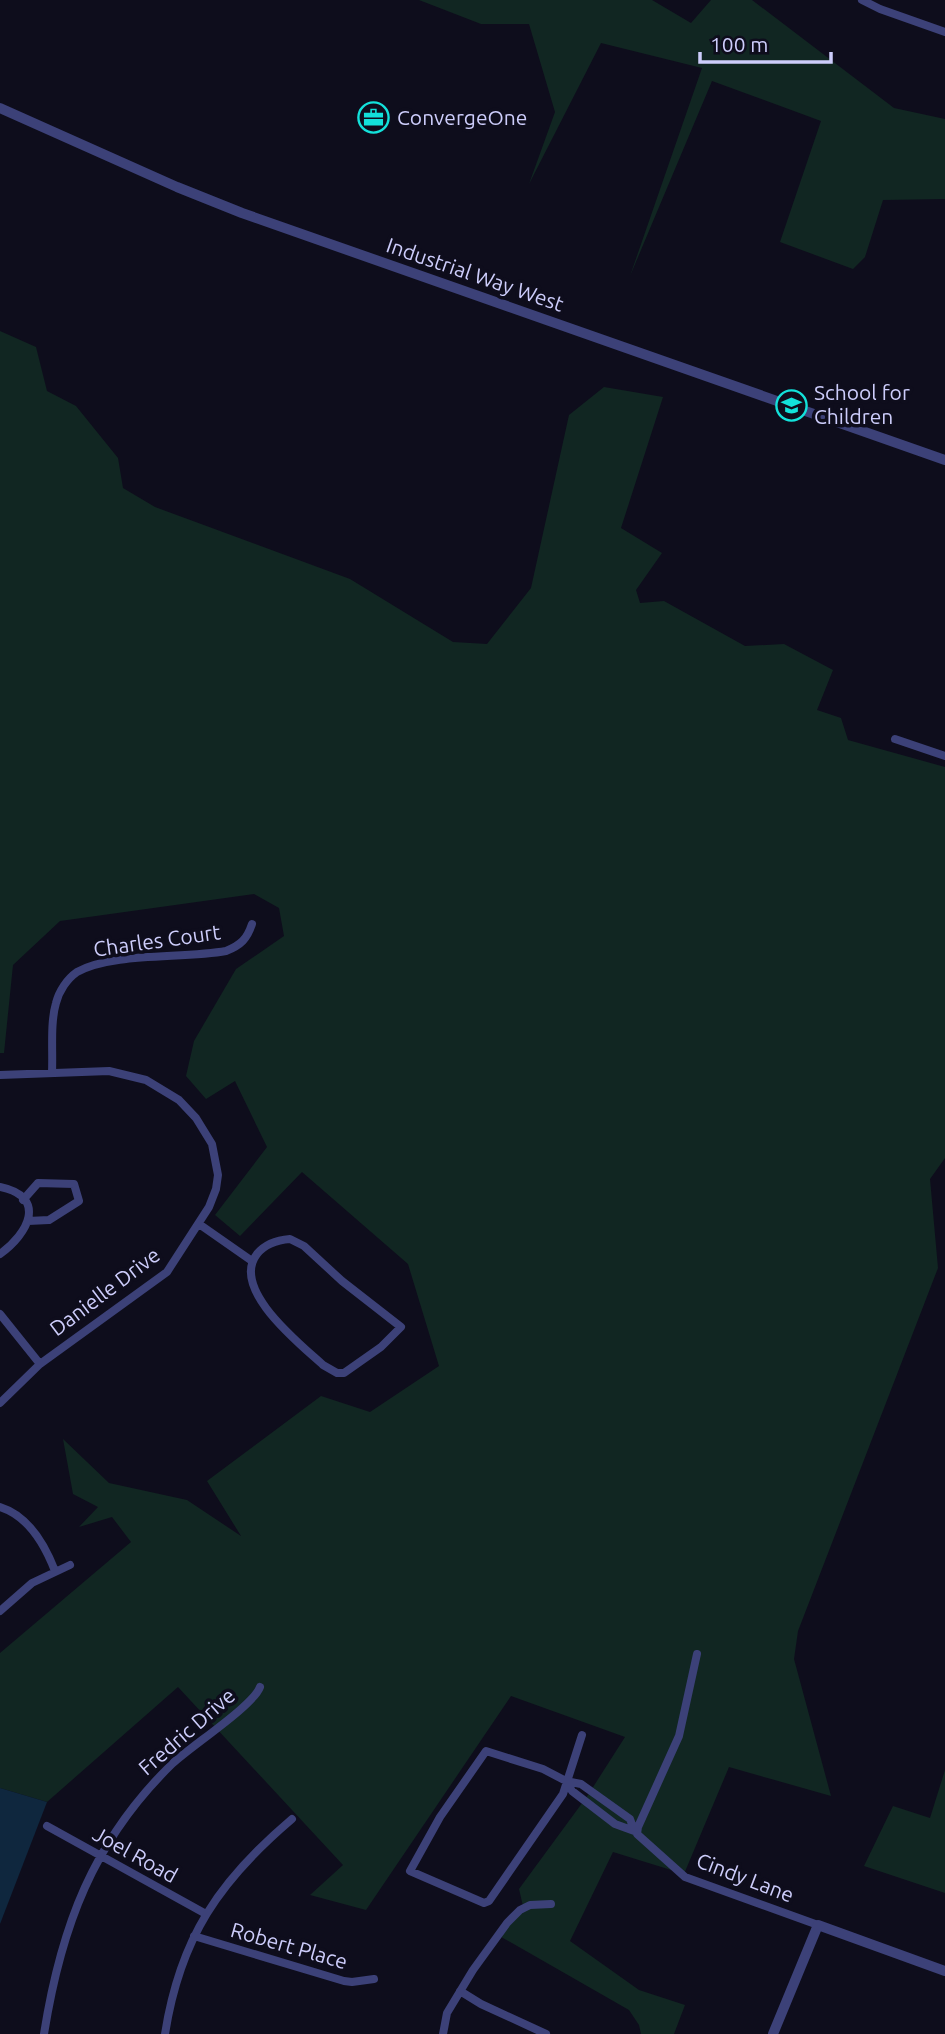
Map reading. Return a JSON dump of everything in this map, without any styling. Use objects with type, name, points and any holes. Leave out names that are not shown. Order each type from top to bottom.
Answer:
[{"type":"street","points":[[862,0],[945,32]]},
{"type":"street","name":"Industrial Way West","points":[[0,108],[242,213],[945,460]]},
{"type":"street","points":[[895,739],[945,757]]},
{"type":"street","name":"Charles Court","points":[[52,1073],[55,1005],[63,987],[73,975],[96,965],[117,961],[201,955],[230,950],[247,938],[252,923]]},
{"type":"street","name":"Danielle Drive","points":[[0,1075],[109,1071],[129,1074],[164,1089],[189,1110],[208,1135],[218,1169],[214,1195],[166,1272],[40,1364],[0,1403]]},
{"type":"street","points":[[23,1200],[38,1183],[74,1184],[79,1201],[49,1220],[28,1221]]},
{"type":"street","points":[[0,1187],[23,1200],[27,1207],[28,1221],[20,1238],[0,1254]]},
{"type":"street","points":[[198,1224],[252,1261]]},
{"type":"street","points":[[286,1239],[300,1243],[342,1281],[401,1327],[381,1347],[344,1373],[329,1370],[307,1351],[257,1298],[251,1275],[252,1261],[259,1251],[269,1244],[286,1239]]},
{"type":"street","points":[[0,1314],[40,1364]]},
{"type":"street","points":[[2,1506],[37,1535],[55,1572]]},
{"type":"street","points":[[0,1611],[32,1583],[70,1566]]},
{"type":"street","points":[[636,1830],[679,1736],[697,1654]]},
{"type":"street","name":"Fredric Drive","points":[[44,2034],[51,1988],[65,1937],[81,1895],[101,1856],[129,1814],[157,1780],[194,1744],[243,1707],[260,1687]]},
{"type":"street","points":[[566,1781],[543,1769],[486,1751],[440,1817],[410,1871],[486,1902],[563,1794],[582,1735]]},
{"type":"street","name":"Cindy Lane","points":[[566,1781],[580,1784],[630,1819],[639,1837],[685,1877],[945,1971]]},
{"type":"street","points":[[164,2034],[177,1977],[205,1914],[241,1866],[292,1819]]},
{"type":"street","name":"Joel Road","points":[[47,1826],[205,1914]]},
{"type":"street","points":[[443,2034],[447,2013],[460,1991],[513,1916],[530,1905],[551,1904]]},
{"type":"street","points":[[773,2034],[818,1925]]},
{"type":"street","name":"Robert Place","points":[[194,1936],[344,1981],[374,1979]]},
{"type":"street","points":[[460,1991],[481,2004],[546,2034]]},
{"type":"green space","points":[[419,0],[652,0],[691,23],[711,0],[752,0],[894,108],[945,119],[945,199],[883,200],[865,257],[853,269],[780,242],[821,121],[712,81],[630,276],[702,68],[601,43],[529,184],[555,112],[529,24],[481,24]]},
{"type":"green space","points":[[0,331],[36,347],[47,391],[76,406],[118,458],[123,488],[155,507],[350,579],[453,642],[487,644],[531,588],[569,415],[604,387],[663,397],[621,528],[662,553],[636,590],[640,603],[664,601],[745,646],[784,644],[833,670],[817,710],[841,718],[848,740],[945,767],[945,1158],[930,1179],[938,1268],[798,1631],[794,1659],[831,1796],[729,1767],[684,1874],[613,1852],[570,1941],[639,1990],[685,2005],[674,2034],[641,2034],[639,2025],[629,2010],[496,1934],[523,1906],[519,1889],[588,1795],[625,1737],[511,1696],[366,1910],[310,1895],[343,1865],[178,1687],[47,1802],[0,1788],[0,1653],[131,1542],[112,1517],[79,1527],[98,1507],[73,1494],[63,1439],[109,1483],[187,1500],[241,1536],[207,1481],[321,1396],[370,1412],[439,1366],[408,1264],[302,1172],[240,1236],[215,1215],[267,1147],[235,1081],[206,1099],[186,1076],[194,1041],[236,969],[284,936],[279,908],[254,894],[60,921],[13,965],[4,1053],[0,1053]]},
{"type":"green space","points":[[945,1770],[945,1893],[864,1866],[893,1806],[930,1818]]},
{"type":"water","points":[[0,1788],[47,1802],[0,1924]]},
{"type":"place","name":"ConvergeOne","points":[[374,118]]},
{"type":"place","name":"School for Children","points":[[791,405]]}]
